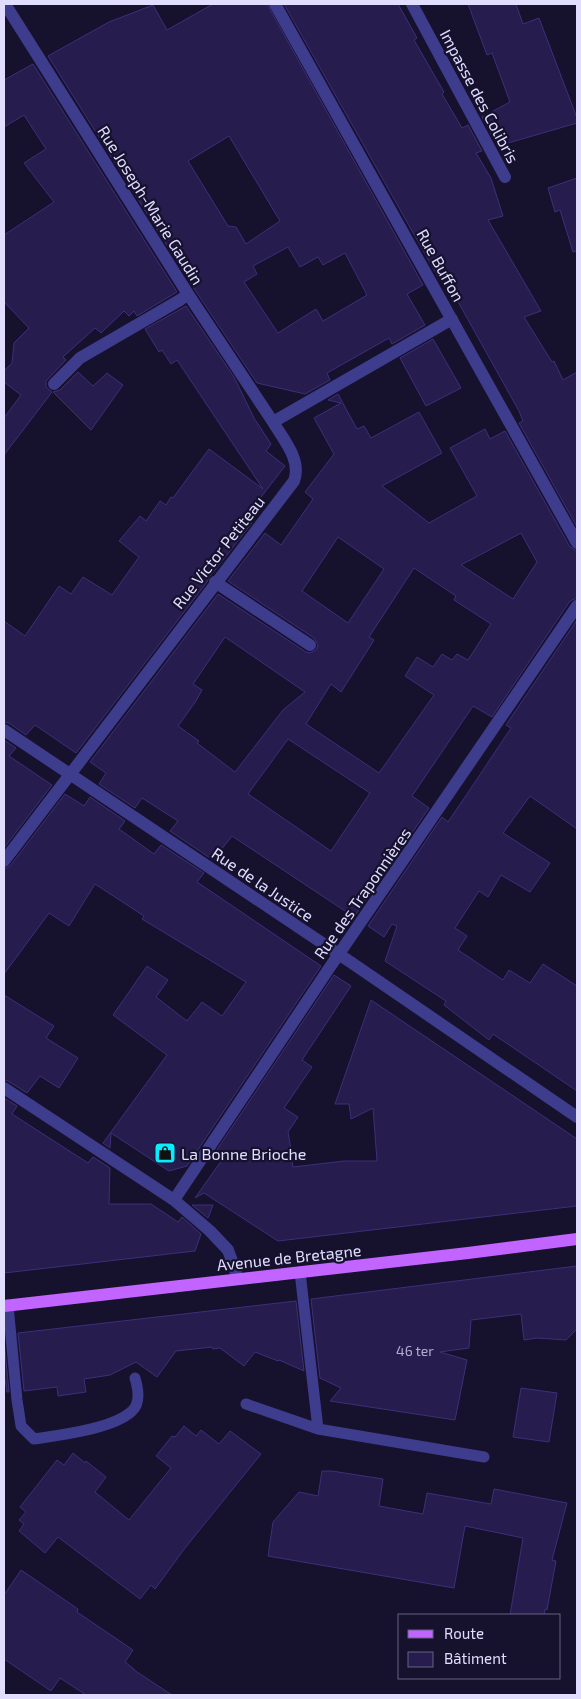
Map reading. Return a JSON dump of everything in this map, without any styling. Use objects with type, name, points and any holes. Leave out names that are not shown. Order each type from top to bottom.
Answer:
[{"type":"main road","name":"Avenue de Bretagne","points":[[6,1306],[577,1239]]},
{"type":"street","name":"Rue Joseph-Marie Gaudin","points":[[5,4],[188,294],[273,422]]},
{"type":"street","name":"Rue Buffon","points":[[275,4],[577,543]]},
{"type":"street","name":"Impasse des Colibris","points":[[412,4],[505,176]]},
{"type":"street","points":[[54,384],[80,358],[188,294]]},
{"type":"street","points":[[273,422],[452,319]]},
{"type":"street","name":"Rue Victor Petiteau","points":[[4,861],[215,582],[294,481],[297,472],[295,459],[273,422]]},
{"type":"street","points":[[215,582],[310,645]]},
{"type":"street","name":"Rue des Traponnières","points":[[174,1200],[577,606]]},
{"type":"street","name":"Rue de la Justice","points":[[4,730],[340,955],[577,1117]]},
{"type":"street","points":[[4,1088],[174,1200],[210,1231],[228,1250],[235,1269],[236,1279]]},
{"type":"lane","points":[[300,1272],[318,1429]]},
{"type":"lane","points":[[6,1306],[21,1426],[34,1439],[77,1432],[117,1421],[133,1410],[139,1392],[135,1378]]},
{"type":"lane","points":[[246,1404],[318,1429],[484,1457]]},
{"type":"building","points":[[213,4],[267,4],[423,285],[407,294],[425,325],[392,344],[389,338],[327,373],[330,380],[305,394],[257,383],[195,290],[48,56],[109,22],[153,5],[167,30]],"holes":[[[229,136],[280,221],[246,244],[236,227],[228,226],[188,161]],[[288,247],[300,267],[318,257],[323,265],[345,253],[367,295],[323,321],[316,309],[278,333],[244,282],[257,274],[253,266]]]},
{"type":"building","points":[[284,4],[398,4],[417,38],[414,40],[444,92],[442,94],[462,128],[468,125],[482,151],[476,153],[491,178],[503,216],[488,220],[541,311],[524,317],[552,362],[554,361],[563,380],[577,372],[577,527],[519,423],[523,421],[519,411],[443,275],[438,277]]},
{"type":"building","points":[[468,4],[516,4],[523,24],[539,18],[577,118],[577,123],[498,146],[482,117],[510,102],[492,53],[487,55]]},
{"type":"building","points":[[33,64],[177,292],[137,316],[134,311],[129,316],[124,311],[101,333],[95,328],[63,357],[66,360],[46,381],[46,387],[52,392],[4,455],[4,418],[21,395],[4,382],[4,371],[12,363],[14,343],[29,328],[4,302],[4,235],[54,202],[24,163],[46,149],[24,115],[4,127],[4,80]]},
{"type":"building","points":[[577,178],[577,251],[573,252],[560,210],[555,212],[548,188]]},
{"type":"building","points":[[186,306],[234,377],[254,418],[271,444],[266,451],[285,466],[245,518],[252,523],[76,753],[35,725],[26,735],[9,723],[4,722],[4,621],[25,636],[59,586],[71,594],[83,577],[112,595],[139,557],[119,541],[140,516],[146,521],[160,501],[166,505],[171,497],[173,498],[209,449],[263,489],[177,360],[171,364],[162,350],[159,352],[145,329]]},
{"type":"building","points":[[433,339],[461,388],[426,406],[400,358]]},
{"type":"building","points":[[78,372],[93,386],[107,373],[123,385],[91,430],[53,392],[60,390]]},
{"type":"building","points":[[338,394],[357,429],[364,426],[371,438],[419,412],[442,453],[382,486],[429,523],[477,496],[450,448],[485,429],[490,439],[505,431],[570,547],[577,551],[577,598],[570,601],[492,717],[473,706],[412,796],[429,808],[354,917],[232,836],[213,860],[170,831],[178,821],[142,798],[135,808],[99,784],[106,773],[90,762],[218,594],[306,652],[310,653],[316,650],[318,645],[314,638],[228,581],[265,533],[281,545],[313,499],[305,492],[334,454],[314,418],[341,403],[328,400]],"holes":[[[521,533],[537,562],[513,599],[461,565]],[[338,537],[384,569],[348,623],[302,591]],[[414,568],[456,596],[454,600],[491,624],[468,660],[457,654],[452,660],[442,654],[433,667],[417,657],[405,676],[434,695],[379,773],[306,724],[331,684],[341,692],[374,640],[369,637]],[[225,637],[305,692],[283,710],[235,772],[197,743],[199,741],[178,726],[202,690],[193,684]],[[288,739],[370,793],[331,851],[248,794]]]},
{"type":"building","points":[[577,620],[577,829],[530,796],[503,833],[550,863],[530,892],[501,875],[488,897],[479,891],[455,928],[467,936],[458,950],[503,980],[509,970],[530,983],[543,964],[577,986],[577,1091],[493,1034],[489,1040],[444,1005],[446,1001],[385,961],[397,926],[392,924],[384,937],[368,926],[442,817],[448,822],[511,728],[506,725]]},
{"type":"building","points":[[4,740],[16,748],[9,756],[52,785],[4,848]]},
{"type":"building","points":[[65,794],[84,806],[90,797],[125,821],[119,829],[154,854],[161,845],[204,873],[197,882],[321,966],[187,1166],[169,1171],[111,1133],[110,1148],[103,1143],[167,1055],[113,1015],[147,966],[168,980],[156,997],[187,1021],[202,1002],[222,1016],[246,982],[142,919],[144,916],[95,884],[69,926],[49,913],[4,974],[4,869],[10,866]]},
{"type":"building","points":[[334,975],[351,986],[302,1060],[312,1067],[284,1108],[298,1117],[288,1132],[291,1149],[267,1161],[292,1161],[293,1167],[344,1161],[377,1161],[373,1108],[351,1119],[349,1104],[335,1104],[371,1000],[577,1139],[577,1206],[278,1241],[204,1193],[195,1198],[224,1157],[210,1160]]},
{"type":"building","points":[[4,995],[54,1026],[46,1038],[78,1058],[59,1088],[40,1076],[27,1093],[4,1080]]},
{"type":"building","points":[[4,1098],[17,1106],[12,1114],[88,1163],[93,1157],[110,1168],[109,1204],[151,1204],[178,1222],[182,1217],[201,1234],[195,1251],[4,1273]]},
{"type":"building","points":[[192,1205],[213,1205],[208,1218]]},
{"type":"building","points":[[577,1266],[577,1329],[566,1340],[537,1338],[524,1340],[521,1314],[471,1320],[469,1348],[440,1352],[467,1360],[455,1420],[330,1401],[341,1388],[320,1378],[311,1299]]},
{"type":"building","points":[[296,1301],[304,1371],[255,1352],[244,1366],[220,1348],[213,1349],[212,1347],[176,1351],[157,1377],[136,1362],[110,1375],[84,1379],[86,1392],[58,1396],[57,1387],[24,1391],[18,1333]]},
{"type":"building","points":[[4,1340],[9,1392],[7,1392],[4,1379]]},
{"type":"building","points":[[521,1388],[557,1393],[549,1442],[513,1437]]},
{"type":"building","points":[[184,1426],[196,1436],[201,1430],[219,1444],[230,1431],[261,1454],[185,1548],[155,1589],[151,1585],[140,1599],[58,1537],[45,1553],[19,1531],[24,1524],[19,1520],[26,1512],[20,1507],[57,1460],[64,1465],[73,1453],[106,1477],[95,1492],[129,1520],[171,1468],[156,1456],[172,1436],[175,1437]]},
{"type":"building","points":[[322,1471],[332,1471],[383,1479],[379,1506],[423,1514],[427,1493],[491,1504],[494,1489],[567,1503],[552,1560],[556,1561],[547,1610],[545,1609],[544,1614],[510,1614],[523,1538],[465,1526],[454,1588],[268,1556],[273,1522],[299,1492],[318,1496]]},
{"type":"building","points":[[21,1570],[78,1609],[77,1612],[133,1650],[125,1662],[172,1695],[86,1695],[60,1678],[51,1691],[4,1659],[4,1595]]},
{"type":"place","name":"La Bonne Brioche","points":[[165,1153]]}]
